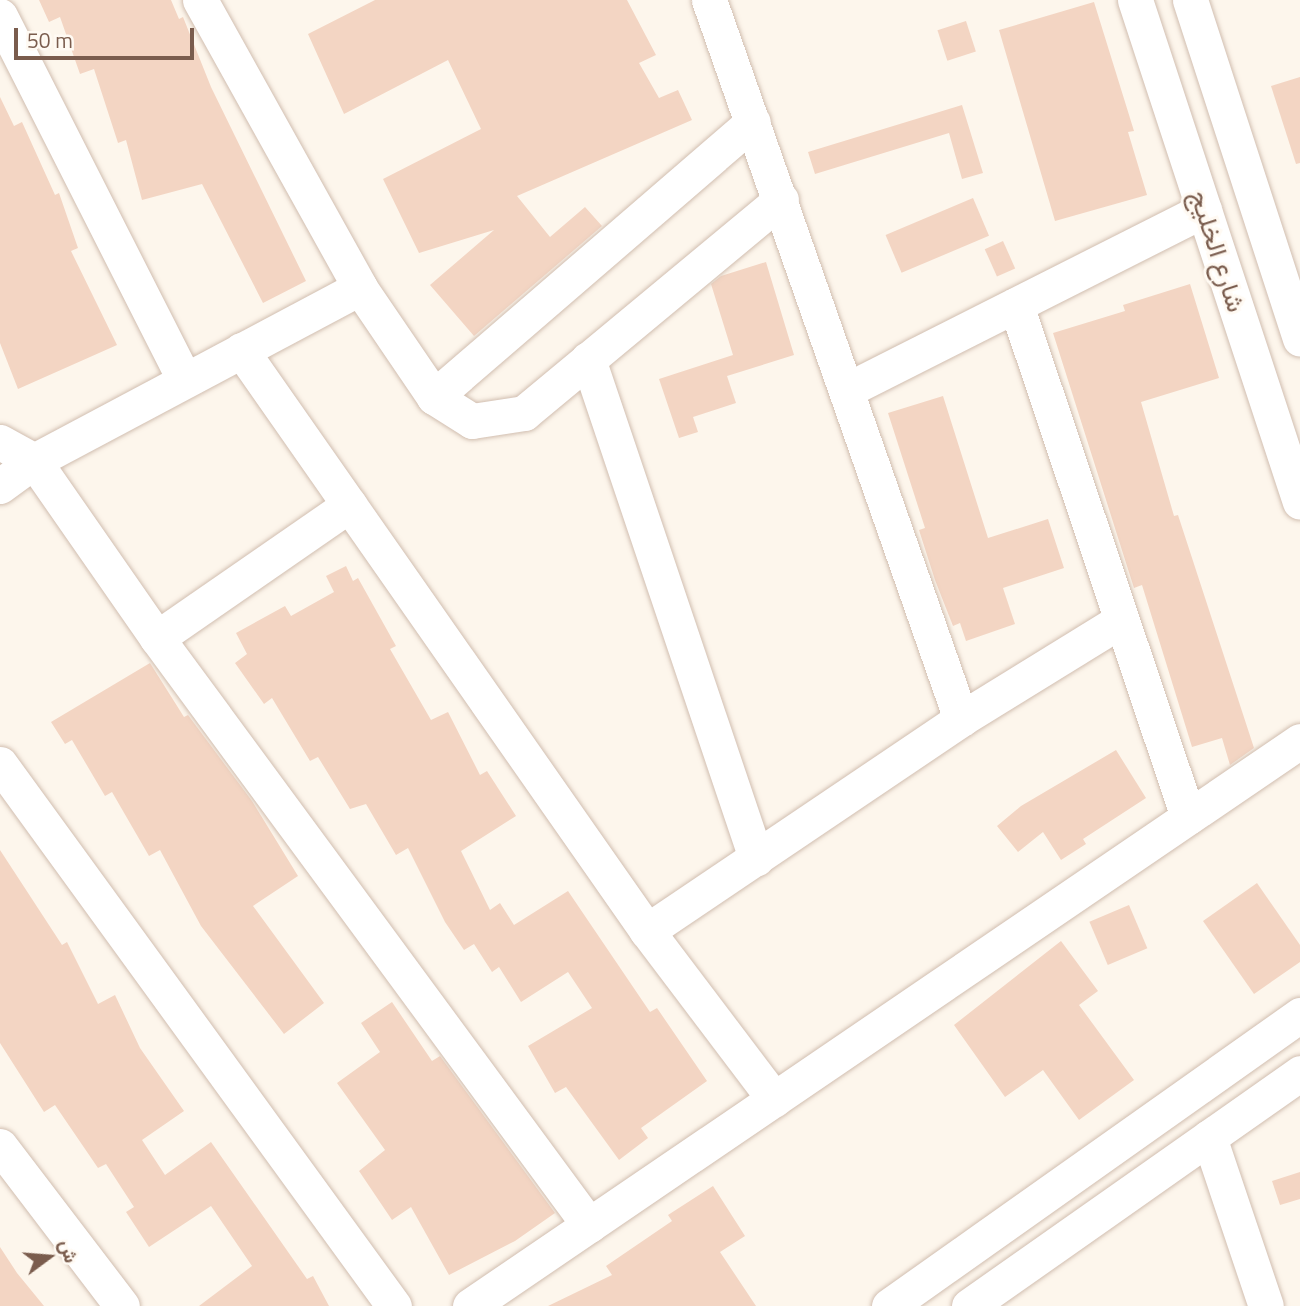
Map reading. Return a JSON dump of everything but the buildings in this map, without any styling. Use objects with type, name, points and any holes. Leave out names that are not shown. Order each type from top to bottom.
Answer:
[{"type":"street","points":[[709,0],[961,719]]},
{"type":"street","name":"شارع الخليج","points":[[1135,0],[1300,502]]},
{"type":"street","points":[[1190,0],[1300,339]]},
{"type":"street","points":[[211,4],[360,288],[434,397],[472,421],[524,413],[781,200]]},
{"type":"street","points":[[0,16],[184,379]]},
{"type":"street","points":[[434,397],[753,122]]},
{"type":"street","points":[[847,390],[1204,210]]},
{"type":"street","points":[[0,486],[34,461],[184,379],[360,288]]},
{"type":"street","points":[[1016,305],[1188,817]]},
{"type":"street","points":[[241,350],[647,932],[774,1099]]},
{"type":"street","points":[[589,359],[756,858]]},
{"type":"street","points":[[0,442],[34,461],[157,638],[589,1225]]},
{"type":"street","points":[[157,638],[349,505]]},
{"type":"street","points":[[647,932],[961,719],[1121,620]]},
{"type":"street","points":[[470,1306],[1300,741]]},
{"type":"street","points":[[0,764],[394,1306]]},
{"type":"street","points":[[889,1306],[1300,1015]]},
{"type":"street","points":[[969,1306],[1300,1073]]},
{"type":"street","points":[[1209,1137],[1266,1306]]},
{"type":"street","points":[[0,1146],[122,1306]]}]
